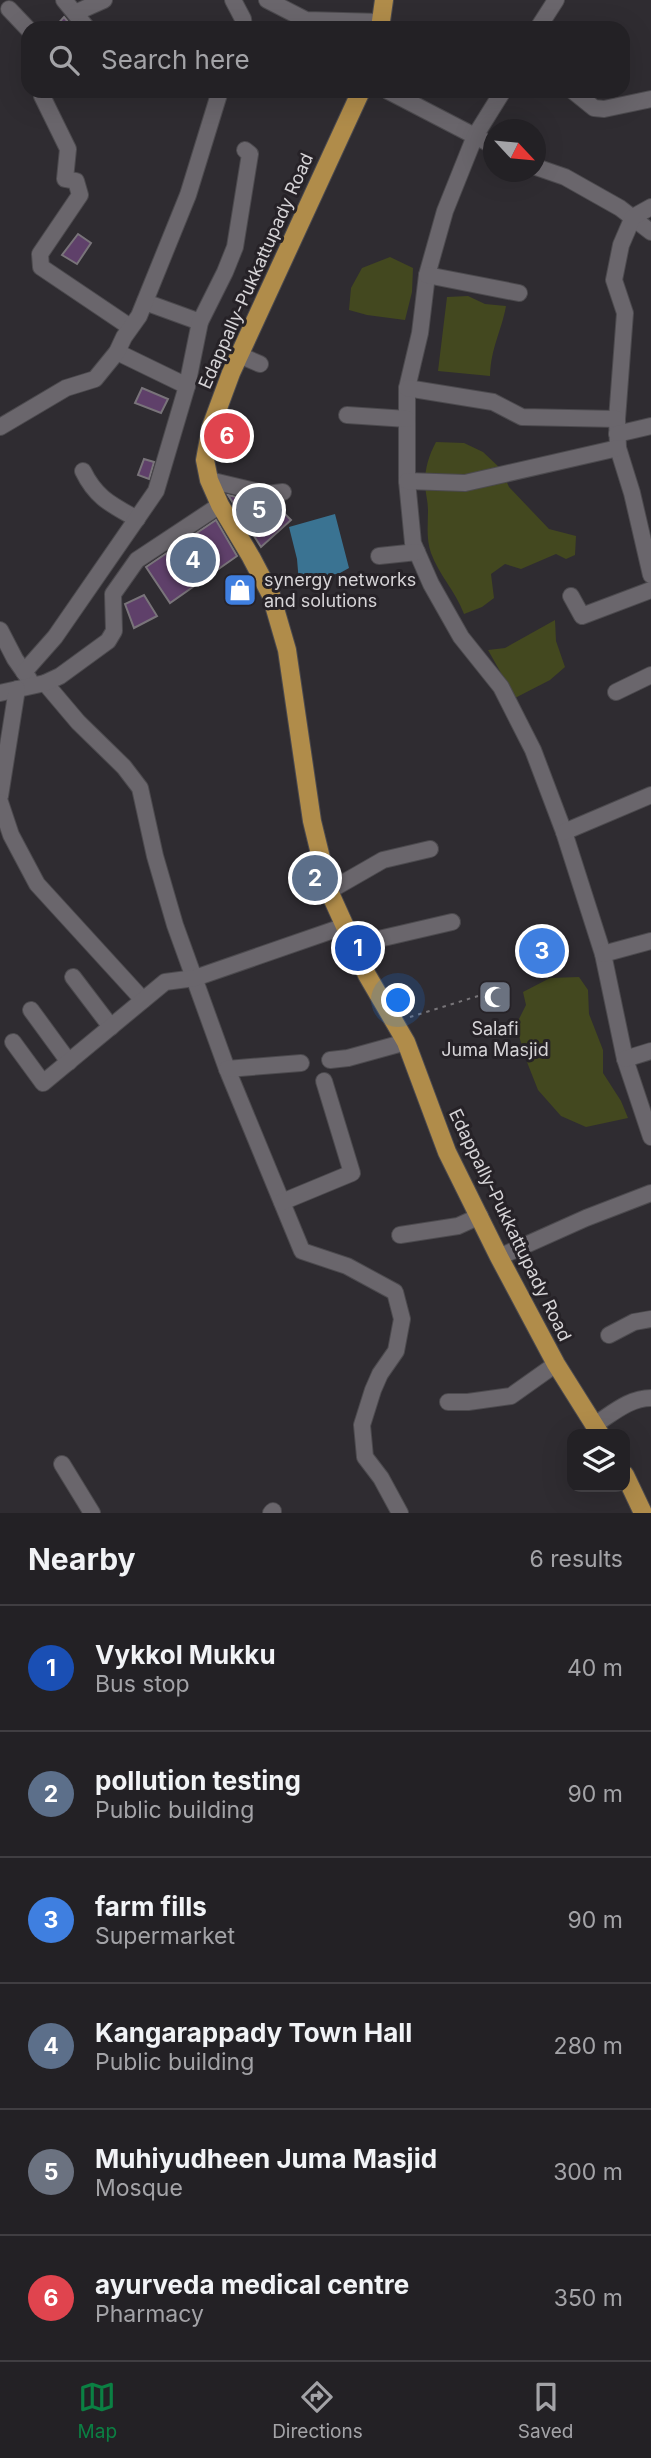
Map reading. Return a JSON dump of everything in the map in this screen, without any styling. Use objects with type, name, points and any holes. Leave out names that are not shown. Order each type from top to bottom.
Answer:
[{"type":"main road","points":[[381,21],[384,0]]},
{"type":"main road","name":"Edappally-Pukkattupady Road","points":[[358,98],[239,355],[211,427],[205,460],[209,480],[220,505],[271,595],[288,650],[312,821],[330,891],[367,975],[406,1042],[447,1152],[556,1364],[596,1429]]},
{"type":"main road","points":[[630,1486],[643,1513]]},
{"type":"street","points":[[64,0],[81,21]]},
{"type":"street","points":[[75,13],[104,0]]},
{"type":"street","points":[[233,0],[243,21]]},
{"type":"street","points":[[267,0],[306,20],[321,21]]},
{"type":"street","points":[[542,21],[556,0]]},
{"type":"street","points":[[9,9],[21,22]]},
{"type":"street","points":[[43,98],[68,149],[65,179],[76,181],[80,195],[40,254],[41,267],[130,327]]},
{"type":"street","points":[[0,427],[66,388],[95,379],[117,352],[139,316],[188,195],[218,98]]},
{"type":"street","points":[[402,98],[483,140]]},
{"type":"street","points":[[499,98],[475,136],[445,211],[427,275],[420,333],[407,388],[407,481],[413,542],[461,637],[501,687],[533,750],[564,832],[603,954],[625,1059],[650,1130]]},
{"type":"street","points":[[582,98],[594,108],[604,109],[651,99]]},
{"type":"street","points":[[34,680],[55,637],[156,491],[187,386],[200,322],[235,247],[250,154],[245,149]]},
{"type":"street","points":[[546,170],[565,177],[633,217],[651,232]]},
{"type":"street","points":[[651,207],[633,217],[621,245],[615,272],[615,287],[625,313],[617,434],[651,575]]},
{"type":"street","points":[[427,275],[519,293]]},
{"type":"street","points":[[145,302],[200,322]]},
{"type":"street","points":[[117,352],[187,386]]},
{"type":"street","points":[[239,355],[260,364]]},
{"type":"street","points":[[407,388],[493,402],[522,417],[617,434]]},
{"type":"street","points":[[347,415],[407,419]]},
{"type":"street","points":[[407,481],[465,483],[617,434],[651,426]]},
{"type":"street","points":[[83,471],[91,488],[99,495],[138,519]]},
{"type":"street","points":[[209,480],[267,494],[283,492]]},
{"type":"street","points":[[633,496],[651,506]]},
{"type":"street","points":[[0,693],[17,689],[34,680],[60,677],[108,642],[114,631],[113,594],[137,561],[220,505]]},
{"type":"street","points":[[379,556],[417,552]]},
{"type":"street","points":[[570,596],[582,616],[651,590]]},
{"type":"street","points":[[0,630],[34,680],[124,766],[140,788],[155,856],[175,925],[227,1069],[302,1251],[347,1266],[395,1292],[402,1319],[396,1351],[380,1374],[362,1425],[365,1457],[382,1478],[400,1513]]},
{"type":"street","points":[[616,692],[651,675]]},
{"type":"street","points":[[0,796],[17,689]]},
{"type":"street","points":[[564,832],[651,794]]},
{"type":"street","points":[[0,802],[11,835],[37,884],[143,1000]]},
{"type":"street","points":[[330,891],[383,860],[430,849]]},
{"type":"street","points":[[353,945],[452,922]]},
{"type":"street","points":[[13,1042],[43,1083],[165,982],[195,978],[345,926]]},
{"type":"street","points":[[603,954],[651,941]]},
{"type":"street","points":[[73,977],[111,1027]]},
{"type":"street","points":[[31,1010],[69,1062]]},
{"type":"street","points":[[330,1060],[348,1058],[406,1042]]},
{"type":"street","points":[[625,1059],[651,1051]]},
{"type":"street","points":[[227,1069],[301,1063]]},
{"type":"street","points":[[282,1202],[352,1173],[324,1081]]},
{"type":"street","points":[[499,1257],[586,1218],[651,1193]]},
{"type":"street","points":[[400,1235],[458,1226],[480,1216]]},
{"type":"street","points":[[609,1335],[634,1322],[651,1319]]},
{"type":"street","points":[[448,1402],[511,1396],[556,1364]]},
{"type":"street","points":[[598,1429],[626,1404],[641,1398],[651,1398]]},
{"type":"street","points":[[62,1464],[92,1513]]},
{"type":"path","points":[[395,1022],[478,996]]},
{"type":"green space","points":[[390,257],[413,268],[412,292],[405,320],[349,310],[351,288],[362,268]]},
{"type":"green space","points":[[468,296],[485,304],[506,306],[492,357],[490,376],[438,371],[447,297]]},
{"type":"green space","points":[[436,442],[464,443],[483,452],[501,469],[509,487],[549,529],[576,536],[575,555],[566,559],[556,554],[521,569],[505,564],[491,574],[494,598],[482,607],[464,614],[434,561],[428,542],[425,477]]},
{"type":"green space","points":[[555,620],[556,641],[565,667],[550,680],[515,698],[488,650],[505,648]]},
{"type":"green space","points":[[579,977],[588,990],[589,1014],[603,1050],[603,1073],[621,1101],[628,1118],[586,1127],[561,1116],[538,1090],[516,1025],[526,1005],[523,992],[550,978]]},
{"type":"water","points":[[335,514],[349,568],[340,573],[299,583],[297,559],[289,527]]},
{"type":"building","points":[[78,234],[91,243],[77,264],[62,255]]},
{"type":"building","points":[[142,388],[168,399],[161,413],[135,403]]},
{"type":"building","points":[[144,459],[154,462],[149,479],[138,475]]},
{"type":"building","points":[[228,495],[275,504],[291,520],[261,547]]},
{"type":"building","points":[[216,520],[237,556],[170,603],[146,567]]},
{"type":"building","points":[[144,595],[157,616],[134,628],[125,604]]},
{"type":"place","name":"ayurveda medical centre","points":[[227,436]]},
{"type":"place","name":"Muhiyudheen Juma Masjid","points":[[259,510]]},
{"type":"place","name":"Kangarappady Town Hall","points":[[193,560]]},
{"type":"place","name":"synergy networks and solutions","points":[[240,590]]},
{"type":"place","name":"pollution testing","points":[[315,878]]},
{"type":"place","name":"Vykkol Mukku","points":[[358,948]]},
{"type":"place","name":"farm fills","points":[[542,951]]},
{"type":"place","name":"Salafi Juma Masjid","points":[[495,997]]}]
